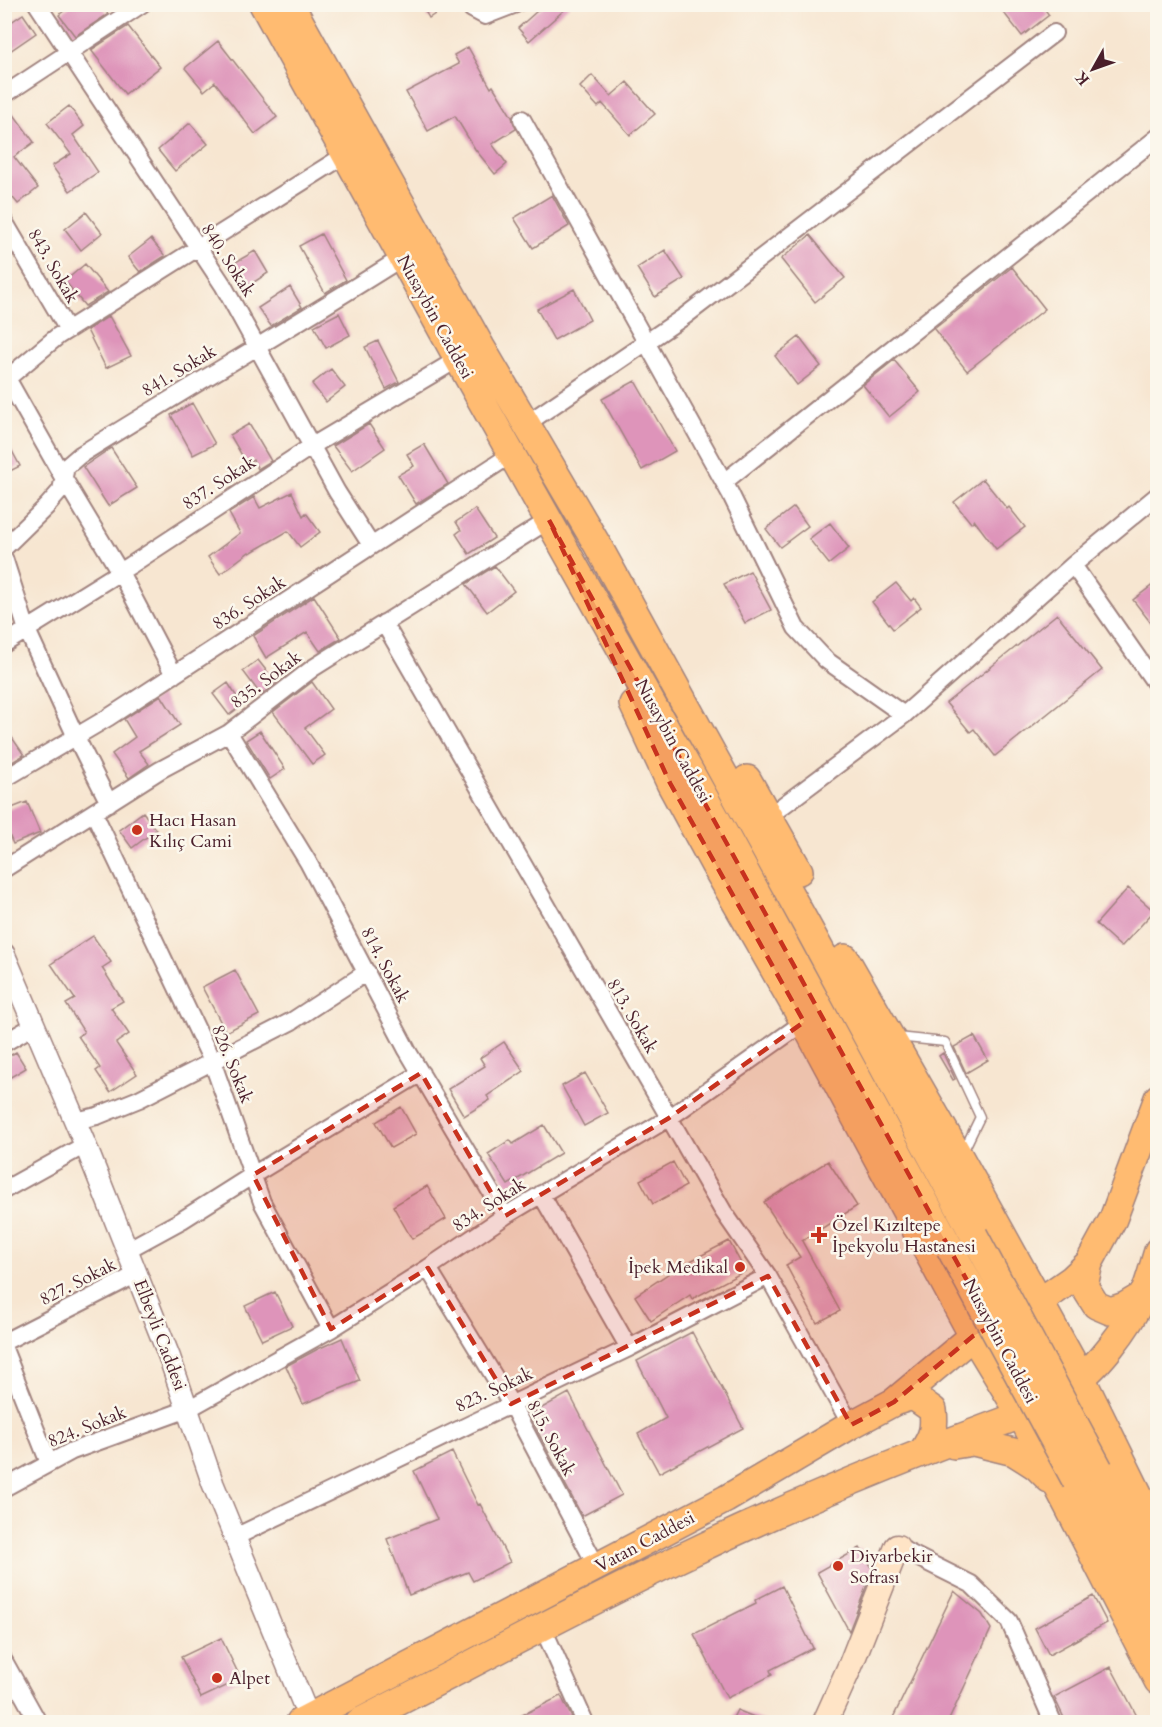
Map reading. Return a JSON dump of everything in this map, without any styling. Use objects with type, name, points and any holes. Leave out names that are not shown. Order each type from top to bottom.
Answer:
[{"type":"highway","name":"Nusaybin Caddesi","points":[[263,4],[458,359],[716,818],[1078,1480]]},
{"type":"highway","name":"Nusaybin Caddesi","points":[[290,4],[475,337],[598,546],[661,664],[768,853],[974,1235],[1078,1480]]},
{"type":"highway","points":[[549,520],[670,783],[804,1022],[973,1336],[1021,1415],[1078,1480],[1158,1581]]},
{"type":"highway","points":[[598,546],[672,654],[769,816],[853,972],[960,1158],[1082,1379],[1158,1533]]},
{"type":"highway","points":[[1144,1294],[1125,1306],[1110,1311],[1096,1305],[1084,1286],[1089,1263],[1113,1219],[1158,1098]]},
{"type":"highway","name":"Vatan Caddesi","points":[[359,1722],[678,1559],[807,1500],[923,1451],[1021,1415],[1082,1379],[1126,1326],[1144,1294],[1158,1251]]},
{"type":"highway","name":"Vatan Caddesi","points":[[305,1720],[726,1499],[850,1425],[894,1402],[973,1336],[1039,1302],[1072,1279],[1089,1263]]},
{"type":"highway","points":[[894,1402],[913,1396],[933,1410],[935,1426],[932,1438],[923,1451]]},
{"type":"highway","points":[[923,1451],[973,1442],[1014,1452],[1036,1466],[1078,1480],[1158,1636]]},
{"type":"highway","points":[[1078,1480],[1158,1681]]},
{"type":"main road","points":[[825,1722],[851,1664],[897,1547]]},
{"type":"street","name":"840. Sokak","points":[[37,4],[223,285],[337,492],[371,545]]},
{"type":"street","points":[[4,95],[70,54],[142,4]]},
{"type":"street","points":[[469,4],[472,9],[485,16],[516,4]]},
{"type":"street","points":[[526,424],[647,343],[1054,33]]},
{"type":"street","points":[[522,119],[724,482],[796,628],[826,660],[904,715]]},
{"type":"street","points":[[724,482],[1158,137]]},
{"type":"street","points":[[174,675],[120,572],[6,377],[68,330],[345,155]]},
{"type":"street","name":"843. Sokak","points":[[4,221],[68,330]]},
{"type":"street","name":"841. Sokak","points":[[4,548],[61,490],[66,467],[80,455],[403,257]]},
{"type":"street","name":"837. Sokak","points":[[4,644],[120,572],[312,446],[458,359]]},
{"type":"street","name":"836. Sokak","points":[[4,779],[174,675],[512,454]]},
{"type":"street","points":[[769,816],[904,715],[1073,565],[1158,495]]},
{"type":"street","name":"835. Sokak","points":[[4,869],[160,770],[229,733],[313,669],[549,520]]},
{"type":"street","points":[[4,558],[27,630],[76,737],[110,803]]},
{"type":"street","points":[[1073,565],[1158,687]]},
{"type":"street","name":"813. Sokak","points":[[384,623],[723,1211],[768,1276],[850,1425]]},
{"type":"street","name":"814. Sokak","points":[[229,733],[308,862],[421,1074],[505,1216]]},
{"type":"street","name":"826. Sokak","points":[[94,813],[212,1061],[262,1202],[331,1329]]},
{"type":"street","name":"Elbeyli Caddesi","points":[[4,954],[127,1250],[188,1409],[213,1484],[305,1720]]},
{"type":"street","points":[[75,1121],[97,1116],[139,1099],[292,1021],[367,972]]},
{"type":"street","name":"834. Sokak","points":[[188,1409],[331,1329],[505,1216],[669,1118],[804,1022]]},
{"type":"street","points":[[4,1043],[35,1026]]},
{"type":"street","points":[[127,1250],[182,1220],[421,1074]]},
{"type":"street","points":[[4,1190],[85,1145]]},
{"type":"street","points":[[541,1194],[629,1348]]},
{"type":"street","name":"815. Sokak","points":[[428,1268],[511,1404],[597,1567]]},
{"type":"street","name":"827. Sokak","points":[[4,1342],[136,1274]]},
{"type":"street","name":"823. Sokak","points":[[235,1537],[629,1348],[768,1276]]},
{"type":"street","points":[[4,1349],[49,1463]]},
{"type":"street","name":"824. Sokak","points":[[4,1488],[72,1451],[188,1409]]},
{"type":"street","points":[[897,1547],[971,1584],[1009,1621],[1053,1722]]},
{"type":"street","points":[[543,1628],[585,1722]]},
{"type":"street","points":[[4,1661],[38,1722]]},
{"type":"lane","points":[[891,1036],[945,1042],[980,1117],[960,1158]]},
{"type":"highlighted area","points":[[549,520],[992,1326],[973,1336],[894,1402],[851,1425],[768,1276],[511,1404],[428,1268],[331,1329],[253,1175],[421,1073],[505,1216],[669,1118],[804,1022],[670,783]]},
{"type":"building","points":[[72,4],[101,4],[108,14],[75,36],[59,15]]},
{"type":"building","points":[[421,4],[450,4],[429,18]]},
{"type":"building","points":[[545,4],[571,4],[529,41],[518,28]]},
{"type":"building","points":[[997,4],[1041,4],[1049,15],[1022,36]]},
{"type":"building","points":[[23,14],[36,33],[4,55],[4,27]]},
{"type":"building","points":[[128,26],[160,67],[125,94],[91,50]]},
{"type":"building","points":[[218,41],[277,117],[255,134],[215,82],[204,91],[185,68]]},
{"type":"building","points":[[468,47],[491,88],[493,86],[512,117],[516,129],[492,144],[507,164],[495,174],[475,149],[455,116],[428,131],[406,92],[459,64],[454,55]]},
{"type":"building","points":[[592,75],[611,96],[627,82],[655,114],[630,135],[602,103],[598,107],[580,87]]},
{"type":"building","points":[[4,105],[7,105],[34,142],[14,157],[38,188],[18,204],[4,187]]},
{"type":"building","points":[[69,106],[84,126],[73,135],[98,172],[70,191],[52,166],[71,154],[47,123]]},
{"type":"building","points":[[190,123],[208,144],[175,171],[158,150]]},
{"type":"building","points":[[552,195],[569,226],[533,248],[514,218]]},
{"type":"building","points":[[86,212],[102,233],[81,250],[65,229]]},
{"type":"building","points":[[321,234],[346,280],[325,293],[299,246]]},
{"type":"building","points":[[810,235],[845,278],[815,302],[781,259]]},
{"type":"building","points":[[151,239],[165,256],[140,272],[128,257]]},
{"type":"building","points":[[665,250],[684,279],[655,297],[637,268]]},
{"type":"building","points":[[255,251],[268,273],[248,286],[234,263]]},
{"type":"building","points":[[85,264],[108,292],[85,306],[65,281]]},
{"type":"building","points":[[1012,267],[1045,309],[967,371],[934,329]]},
{"type":"building","points":[[290,287],[302,307],[271,326],[258,308]]},
{"type":"building","points":[[574,289],[590,320],[554,340],[537,309]]},
{"type":"building","points":[[339,313],[350,335],[326,348],[314,326]]},
{"type":"building","points":[[109,316],[131,356],[106,368],[87,330]]},
{"type":"building","points":[[799,337],[821,366],[797,385],[775,356]]},
{"type":"building","points":[[378,341],[399,382],[386,389],[365,347]]},
{"type":"building","points":[[894,360],[920,392],[889,417],[863,385]]},
{"type":"building","points":[[331,369],[345,387],[326,402],[312,384]]},
{"type":"building","points":[[635,381],[675,451],[642,470],[602,399]]},
{"type":"building","points":[[192,403],[215,444],[193,455],[171,415]]},
{"type":"building","points":[[249,424],[271,461],[258,469],[253,460],[247,464],[230,435]]},
{"type":"building","points":[[369,424],[385,448],[352,471],[333,446]]},
{"type":"building","points":[[4,436],[20,466],[4,474]]},
{"type":"building","points":[[424,444],[448,484],[416,504],[398,475],[414,466],[407,454]]},
{"type":"building","points":[[111,448],[137,488],[108,506],[83,467]]},
{"type":"building","points":[[983,479],[1025,527],[996,549],[974,520],[971,523],[954,502]]},
{"type":"building","points":[[292,492],[303,516],[306,513],[320,532],[300,547],[288,531],[249,552],[220,574],[208,557],[240,533],[229,513],[254,497],[260,508]]},
{"type":"building","points":[[794,507],[808,526],[780,547],[766,529]]},
{"type":"building","points":[[475,509],[494,538],[469,554],[456,534],[461,530],[456,522]]},
{"type":"building","points":[[830,523],[849,548],[829,564],[809,539]]},
{"type":"building","points":[[495,566],[514,591],[487,612],[466,584]]},
{"type":"building","points":[[750,571],[771,610],[745,623],[724,584]]},
{"type":"building","points":[[1158,581],[1158,632],[1133,600]]},
{"type":"building","points":[[896,583],[911,601],[914,598],[921,607],[893,629],[872,602]]},
{"type":"building","points":[[314,596],[341,638],[320,651],[307,632],[266,658],[253,636]]},
{"type":"building","points":[[1057,614],[1102,670],[995,756],[974,729],[970,732],[946,703]]},
{"type":"building","points":[[258,660],[276,683],[261,695],[243,671]]},
{"type":"building","points":[[312,682],[331,709],[305,728],[325,755],[312,764],[273,712]]},
{"type":"building","points":[[228,683],[242,705],[229,715],[213,694]]},
{"type":"building","points":[[161,695],[180,725],[139,751],[149,764],[129,778],[112,754],[135,737],[124,719]]},
{"type":"building","points":[[4,726],[24,755],[4,767]]},
{"type":"building","points":[[260,731],[285,769],[270,779],[246,740]]},
{"type":"building","points":[[27,802],[40,833],[13,844],[4,823],[4,811]]},
{"type":"building","name":"Hacı Hasan Kılıç Cami","points":[[143,812],[156,830],[132,848],[119,830]]},
{"type":"building","points":[[1128,888],[1154,911],[1121,947],[1096,924]]},
{"type":"building","points":[[93,936],[111,962],[102,968],[123,1001],[111,1008],[129,1034],[116,1043],[137,1074],[110,1092],[96,1071],[100,1068],[78,1036],[84,1032],[66,1004],[75,999],[51,964]]},
{"type":"building","points":[[235,970],[259,1015],[226,1032],[202,987]]},
{"type":"building","points":[[974,1036],[988,1060],[966,1073],[954,1047]]},
{"type":"building","points":[[504,1042],[524,1071],[487,1096],[490,1100],[464,1116],[448,1089],[485,1066],[480,1058]]},
{"type":"building","points":[[16,1052],[26,1068],[4,1081],[4,1059]]},
{"type":"building","points":[[943,1053],[955,1079],[953,1080],[939,1056]]},
{"type":"building","points":[[585,1073],[608,1113],[584,1126],[562,1086]]},
{"type":"building","points":[[401,1107],[416,1134],[391,1148],[376,1122]]},
{"type":"building","points":[[544,1125],[561,1153],[508,1185],[488,1154],[510,1140],[513,1144]]},
{"type":"building","points":[[828,1161],[857,1206],[802,1241],[840,1311],[817,1323],[786,1265],[800,1257],[764,1202]]},
{"type":"building","points":[[673,1162],[686,1186],[653,1204],[640,1180]]},
{"type":"building","points":[[427,1186],[446,1219],[412,1239],[393,1206]]},
{"type":"building","points":[[729,1241],[745,1271],[692,1299],[690,1295],[651,1321],[635,1296],[677,1268]]},
{"type":"building","points":[[275,1292],[292,1326],[262,1340],[245,1306]]},
{"type":"building","points":[[692,1332],[743,1428],[659,1473],[638,1434],[666,1418],[637,1361]]},
{"type":"building","points":[[342,1338],[360,1381],[303,1404],[286,1366]]},
{"type":"building","points":[[569,1393],[622,1495],[582,1516],[529,1415]]},
{"type":"building","points":[[452,1452],[510,1562],[473,1581],[468,1572],[409,1595],[387,1539],[437,1519],[414,1471]]},
{"type":"building","points":[[860,1548],[873,1569],[849,1631],[817,1572]]},
{"type":"building","points":[[782,1586],[813,1648],[770,1670],[772,1675],[727,1698],[694,1634],[756,1603],[755,1600]]},
{"type":"building","points":[[954,1591],[982,1614],[991,1629],[948,1722],[891,1722]]},
{"type":"building","points":[[1093,1596],[1107,1623],[1049,1655],[1035,1628]]},
{"type":"building","points":[[221,1638],[241,1679],[201,1698],[181,1657]]},
{"type":"building","points":[[1111,1667],[1140,1722],[1066,1722],[1054,1697]]},
{"type":"building","points":[[561,1696],[574,1722],[508,1722]]},
{"type":"building","points":[[737,1710],[766,1722],[731,1722]]},
{"type":"place","name":"Hacı Hasan Kılıç Cami","points":[[137,830]]},
{"type":"place","name":"Özel Kızıltepe İpekyolu Hastanesi","points":[[819,1235]]},
{"type":"place","name":"İpek Medikal","points":[[740,1267]]},
{"type":"place","name":"Diyarbekir Sofrası","points":[[838,1566]]},
{"type":"place","name":"Alpet","points":[[217,1678]]}]
